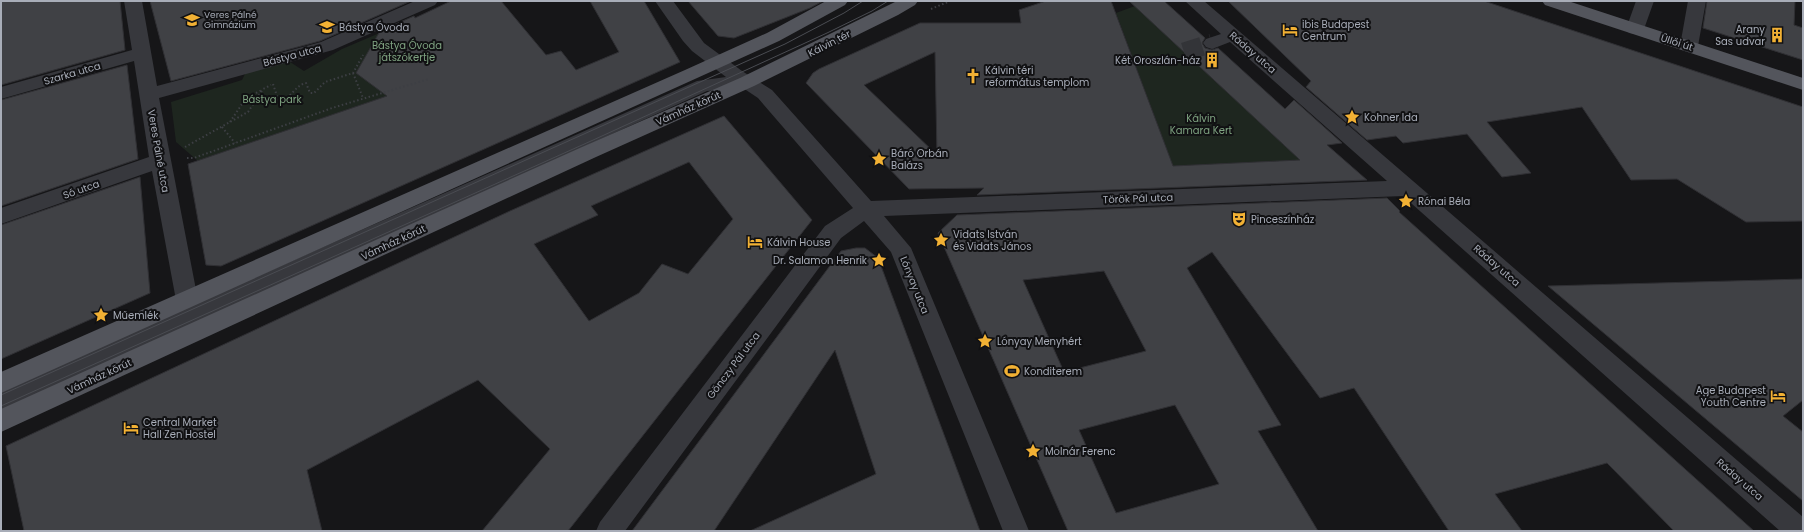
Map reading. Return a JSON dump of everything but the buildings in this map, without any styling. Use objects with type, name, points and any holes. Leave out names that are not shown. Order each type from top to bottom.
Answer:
[{"type":"main road","points":[[1,383],[773,37],[839,1]]},
{"type":"main road","name":"Kálvin tér","points":[[747,82],[899,8],[909,1]]},
{"type":"main road","name":"Üllői út","points":[[1551,1],[1803,84]]},
{"type":"main road","name":"Vámház körút","points":[[1,421],[588,152],[747,82]]},
{"type":"street","name":"Veres Pálné utca","points":[[133,1],[143,53],[160,161],[187,300]]},
{"type":"street","name":"Bástya utca","points":[[149,94],[327,46],[430,1]]},
{"type":"street","name":"Lónyay utca","points":[[664,1],[689,37],[698,47],[766,94],[900,248],[1016,531]]},
{"type":"street","name":"Ráday utca","points":[[1194,1],[1799,531]]},
{"type":"street","points":[[1634,28],[1645,1]]},
{"type":"street","points":[[1689,46],[1697,1]]},
{"type":"street","points":[[1212,43],[1234,35]]},
{"type":"street","name":"Szarka utca","points":[[1,93],[143,53]]},
{"type":"street","name":"Vámház körút","points":[[704,85],[718,62]]},
{"type":"street","name":"Vámház körút","points":[[1,401],[704,85],[747,82]]},
{"type":"street","name":"Só utca","points":[[1,216],[160,161]]},
{"type":"street","name":"Török Pál utca","points":[[867,209],[1408,188]]},
{"type":"street","name":"Gönczy Pál utca","points":[[609,531],[833,232],[867,209]]},
{"type":"path","points":[[928,10],[950,1]]},
{"type":"path","points":[[273,84],[279,102],[284,101],[301,84],[306,83],[310,93],[314,93],[325,82],[353,73],[376,35],[369,28]]},
{"type":"path","points":[[353,73],[363,98]]},
{"type":"path","points":[[160,161],[194,158],[332,108],[429,79]]},
{"type":"path","points":[[230,123],[246,98],[278,81]]},
{"type":"path","points":[[160,161],[248,112],[263,89]]},
{"type":"path","points":[[222,127],[235,143]]},
{"type":"green space","name":"Kálvin Kamara Kert","points":[[1135,6],[1300,160],[1173,166],[1116,13]]},
{"type":"green space","name":"Bástya park","points":[[415,18],[455,73],[198,161],[176,142],[171,102],[242,80],[247,70],[287,60],[304,71],[342,49]]},
{"type":"tunnel","points":[[1184,52],[1212,43]]},
{"type":"tram line","points":[[1,395],[785,44],[844,13],[863,1]]},
{"type":"tram line","points":[[1,406],[591,141],[827,33],[872,11],[888,1]]},
{"type":"place","name":"Veres Pálné Gimnázium","points":[[192,20]]},
{"type":"place","name":"Bástya Óvoda","points":[[327,27]]},
{"type":"place","name":"ibis Budapest Centrum","points":[[1290,30]]},
{"type":"place","name":"Arany Sas udvar","points":[[1777,35]]},
{"type":"place","name":"Két Oroszlán-ház","points":[[1212,60]]},
{"type":"place","name":"Kálvin téri református templom","points":[[973,76]]},
{"type":"place","name":"Kohner Ida","points":[[1352,117]]},
{"type":"place","name":"Báró Orbán Balázs","points":[[879,159]]},
{"type":"place","name":"Rónai Béla","points":[[1406,201]]},
{"type":"place","name":"Pinceszínház","points":[[1239,219]]},
{"type":"place","name":"Vidats István és Vidats János","points":[[941,240]]},
{"type":"place","name":"Kálvin House","points":[[755,242]]},
{"type":"place","name":"Dr. Salamon Henrik","points":[[879,260]]},
{"type":"place","name":"Műemlék","points":[[101,315]]},
{"type":"place","name":"Lónyay Menyhért","points":[[985,341]]},
{"type":"place","name":"Konditerem","points":[[1012,371]]},
{"type":"place","name":"Age Budapest Youth Centre","points":[[1778,396]]},
{"type":"place","name":"Central Market Hall Zen Hostel","points":[[131,428]]},
{"type":"place","name":"Molnár Ferenc","points":[[1033,451]]},
{"type":"park label","name":"Bástya Óvoda játszókertje","points":[[407,50]]}]
